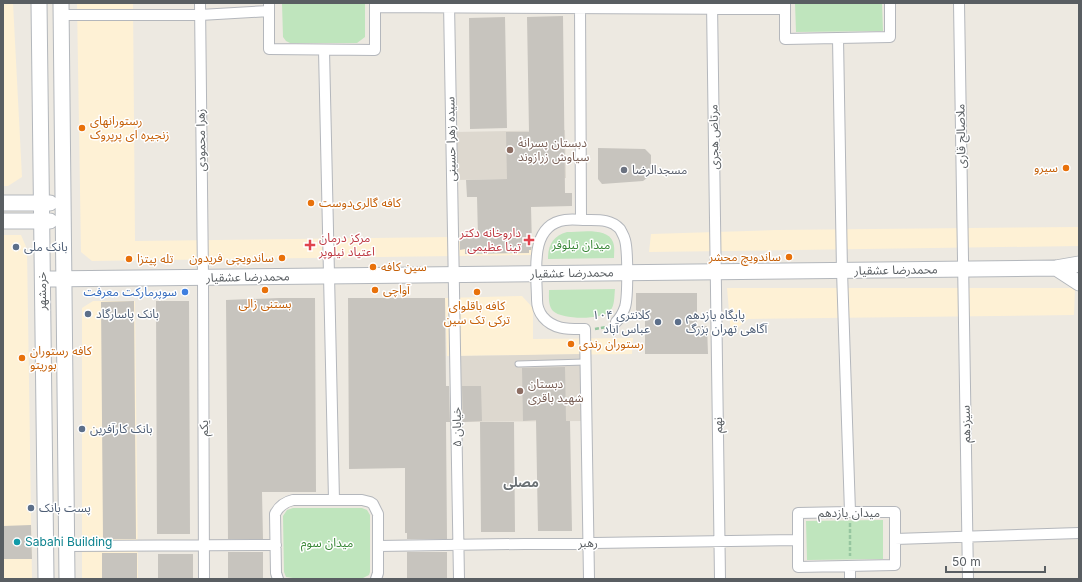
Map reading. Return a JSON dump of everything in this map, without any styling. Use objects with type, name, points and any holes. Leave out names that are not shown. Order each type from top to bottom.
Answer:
[{"type":"main road","name":"خرمشهر","points":[[39,3],[46,579]]},
{"type":"main road","name":"خرمشهر","points":[[61,9],[67,579]]},
{"type":"main road","points":[[3,203],[63,203]]},
{"type":"main road","points":[[3,222],[63,221]]},
{"type":"main road","name":"محمدرضا عشقیار","points":[[43,279],[1056,268],[1079,264]]},
{"type":"main road","points":[[1056,268],[1079,283]]},
{"type":"street","name":"زهرا محمودی","points":[[200,3],[203,278]]},
{"type":"street","points":[[61,9],[200,15],[269,7],[269,49],[375,50],[375,5],[785,6],[785,39],[890,38],[890,3]]},
{"type":"street","name":"ملاصالح قاری","points":[[959,3],[964,269]]},
{"type":"street","name":"سیده زهرا حسینی","points":[[449,5],[454,275]]},
{"type":"street","points":[[580,6],[581,220]]},
{"type":"street","name":"مرتاض هجری","points":[[712,6],[716,272]]},
{"type":"street","points":[[838,38],[842,271],[850,512]]},
{"type":"street","points":[[324,50],[334,500]]},
{"type":"street","points":[[589,579],[585,329],[559,328],[546,320],[540,313],[537,304],[537,247],[543,233],[556,222],[565,220],[607,221],[618,228],[622,233],[626,245],[626,305],[616,322]]},
{"type":"street","name":"سیزدهم","points":[[964,269],[968,579]]},
{"type":"street","name":"نهم","points":[[716,272],[720,579]]},
{"type":"street","name":"خیابان ۵","points":[[454,275],[459,579]]},
{"type":"street","name":"یکم","points":[[203,278],[204,579]]},
{"type":"street","points":[[278,579],[276,573],[276,514],[277,510],[283,504],[292,500],[366,500],[373,504],[378,514],[378,573],[376,579]]},
{"type":"street","name":"میدان یازدهم","points":[[895,512],[895,539],[895,565],[798,567],[798,513],[895,512]]},
{"type":"street","points":[[895,539],[1079,533]]},
{"type":"street","name":"رهبر","points":[[378,546],[798,540]]},
{"type":"street","points":[[67,546],[276,545]]},
{"type":"street","points":[[850,566],[850,579]]},
{"type":"lane","points":[[518,364],[585,362]]},
{"type":"path","points":[[585,329],[602,329],[616,322]]},
{"type":"path","points":[[850,512],[850,566]]},
{"type":"shaded area","points":[[3,3],[13,3],[22,177],[8,186],[3,186]]},
{"type":"shaded area","points":[[77,3],[133,3],[135,241],[533,236],[533,255],[92,261],[81,252]]},
{"type":"shaded area","name":"دبستان پسرانهٔ سیاوش زرازوند","points":[[565,130],[566,178],[456,180],[455,132]]},
{"type":"shaded area","points":[[1079,227],[1079,246],[649,252],[651,234],[776,230]]},
{"type":"shaded area","points":[[3,235],[21,235],[27,249],[32,579],[3,579]]},
{"type":"shaded area","points":[[727,288],[1075,288],[1074,315],[748,319],[731,334]]},
{"type":"shaded area","points":[[522,296],[533,308],[533,339],[633,338],[632,354],[447,356],[445,298]]},
{"type":"shaded area","points":[[93,301],[135,301],[138,579],[82,579],[82,308]]},
{"type":"shaded area","name":"دبستان شهید باقری","points":[[582,354],[583,421],[459,422],[458,356]]},
{"type":"green space","points":[[282,3],[365,3],[365,37],[357,43],[290,43],[283,37]]},
{"type":"green space","points":[[795,3],[882,3],[883,31],[796,32]]},
{"type":"green space","name":"میدان نیلوفر","points":[[593,231],[606,234],[613,242],[614,258],[548,259],[549,249],[552,242],[558,236],[567,232]]},
{"type":"green space","points":[[615,289],[612,309],[606,314],[582,318],[558,314],[551,309],[549,290]]},
{"type":"green space","name":"میدان سوم","points":[[293,508],[362,508],[367,510],[370,515],[369,575],[363,578],[286,577],[284,572],[283,516],[287,510]]},
{"type":"green space","points":[[883,520],[883,559],[807,560],[806,521]]},
{"type":"building","points":[[563,16],[565,193],[572,193],[572,206],[531,207],[532,246],[529,253],[465,254],[465,249],[460,250],[460,238],[478,237],[477,197],[467,197],[466,180],[507,179],[506,132],[529,132],[527,17]]},
{"type":"building","points":[[505,17],[507,128],[470,129],[469,18]]},
{"type":"building","name":"مسجدالرضا","points":[[598,148],[645,149],[651,155],[651,175],[643,181],[602,184],[598,179]]},
{"type":"building","points":[[636,293],[697,293],[697,326],[707,326],[708,354],[645,354],[645,319],[636,319]]},
{"type":"building","points":[[315,298],[316,492],[262,492],[263,539],[228,539],[226,300]]},
{"type":"building","points":[[348,298],[445,298],[446,386],[449,386],[450,422],[446,422],[447,539],[407,539],[407,533],[405,533],[405,468],[349,469]]},
{"type":"building","points":[[134,301],[136,539],[103,539],[101,302]]},
{"type":"building","points":[[156,301],[189,301],[190,534],[157,534]]},
{"type":"building","points":[[565,367],[566,421],[570,421],[572,531],[538,531],[536,420],[523,421],[522,368]]},
{"type":"building","points":[[462,386],[481,386],[482,421],[463,422]]},
{"type":"building","points":[[480,422],[514,422],[515,532],[481,532]]},
{"type":"building","name":"Sabahi Building","points":[[31,525],[32,559],[3,559],[3,526]]},
{"type":"building","points":[[228,552],[263,552],[263,579],[228,579]]},
{"type":"building","points":[[407,552],[447,552],[447,579],[407,579]]},
{"type":"building","points":[[102,553],[137,553],[137,579],[102,579]]},
{"type":"building","points":[[158,554],[193,554],[193,579],[158,579]]},
{"type":"place","name":"رستورانهای زنجیره ای پرپروک","points":[[82,128]]},
{"type":"place","name":"دبستان پسرانهٔ سیاوش زرازوند","points":[[510,150]]},
{"type":"place","name":"سیرو","points":[[1066,168]]},
{"type":"place","name":"مسجدالرضا","points":[[624,170]]},
{"type":"place","name":"کافه گالری‌دوست","points":[[311,203]]},
{"type":"place","name":"داروخانه دکتر تینا عظیمی","points":[[529,240]]},
{"type":"place","name":"مرکز درمان اعتیاد نیلوپر","points":[[310,245]]},
{"type":"place","name":"بانک ملی","points":[[16,247]]},
{"type":"place","name":"ساندویچ محشر","points":[[789,257]]},
{"type":"place","name":"ساندویچی فریدون","points":[[282,258]]},
{"type":"place","name":"تله پیتزا","points":[[129,259]]},
{"type":"place","name":"سین کافه","points":[[373,267]]},
{"type":"place","name":"بستنی زالی","points":[[265,290]]},
{"type":"place","name":"آواچی","points":[[375,290]]},
{"type":"place","name":"سوپرمارکت معرفت","points":[[185,292]]},
{"type":"place","name":"کافه باقلوای ترکی تک سین","points":[[477,292]]},
{"type":"place","name":"بانک پاسارگاد","points":[[88,314]]},
{"type":"place","name":"کلانتری ۱۰۴ عباس آباد","points":[[658,322]]},
{"type":"place","name":"پایگاه یازدهم آگاهی تهران بزرگ","points":[[678,322]]},
{"type":"place","name":"رستوران رندی","points":[[571,344]]},
{"type":"place","name":"کافه رستوران بوریتو","points":[[22,358]]},
{"type":"place","name":"دبستان شهید باقری","points":[[520,391]]},
{"type":"place","name":"بانک کارآفرین","points":[[82,429]]},
{"type":"place","name":"پست بانک","points":[[31,508]]},
{"type":"place","name":"Sabahi Building","points":[[17,542]]},
{"type":"district","name":"مصلی","points":[[521,482]]}]
